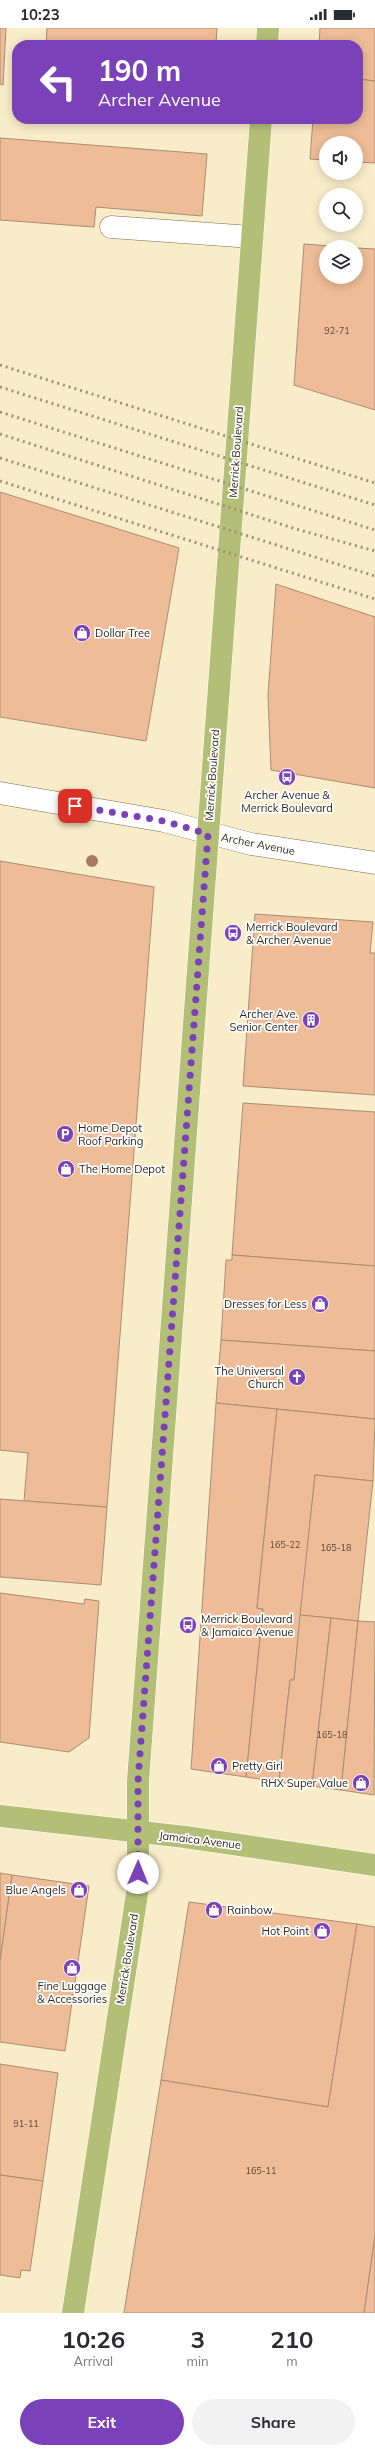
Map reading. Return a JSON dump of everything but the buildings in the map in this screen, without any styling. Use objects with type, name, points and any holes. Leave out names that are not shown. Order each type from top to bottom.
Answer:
[{"type":"main road","points":[[267,40],[268,28]]},
{"type":"main road","name":"Merrick Boulevard","points":[[73,2313],[138,1887],[138,1781],[261,124]]},
{"type":"main road","name":"Jamaica Avenue","points":[[0,1816],[375,1865]]},
{"type":"street","points":[[111,227],[252,237]]},
{"type":"street","name":"Archer Avenue","points":[[0,794],[164,821],[208,834],[251,844],[375,863]]},
{"type":"railway","points":[[0,365],[375,483]]},
{"type":"railway","points":[[0,387],[375,505]]},
{"type":"railway","points":[[0,412],[375,530]]},
{"type":"railway","points":[[0,434],[296,529],[375,551]]},
{"type":"railway","points":[[0,458],[375,576]]},
{"type":"railway","points":[[0,481],[375,599]]},
{"type":"place","name":"Dollar Tree","points":[[82,633]]},
{"type":"place","name":"Archer Avenue & Merrick Boulevard","points":[[287,777]]},
{"type":"place","name":"Merrick Boulevard & Archer Avenue","points":[[233,933]]},
{"type":"place","name":"Archer Ave. Senior Center","points":[[311,1020]]},
{"type":"place","name":"Home Depot Roof Parking","points":[[65,1134]]},
{"type":"place","name":"The Home Depot","points":[[66,1169]]},
{"type":"place","name":"Dresses for Less","points":[[320,1304]]},
{"type":"place","name":"The Universal Church","points":[[297,1377]]},
{"type":"place","name":"Merrick Boulevard & Jamaica Avenue","points":[[188,1625]]},
{"type":"place","name":"Pretty Girl","points":[[219,1766]]},
{"type":"place","name":"RHX Super Value","points":[[361,1783]]},
{"type":"place","name":"Blue Angels","points":[[79,1890]]},
{"type":"place","name":"Rainbow","points":[[214,1910]]},
{"type":"place","name":"Hot Point","points":[[322,1931]]},
{"type":"place","name":"Fine Luggage & Accessories","points":[[72,1968]]},
{"type":"route","points":[[75,806],[164,821],[208,834],[138,1781],[138,1873]]}]
